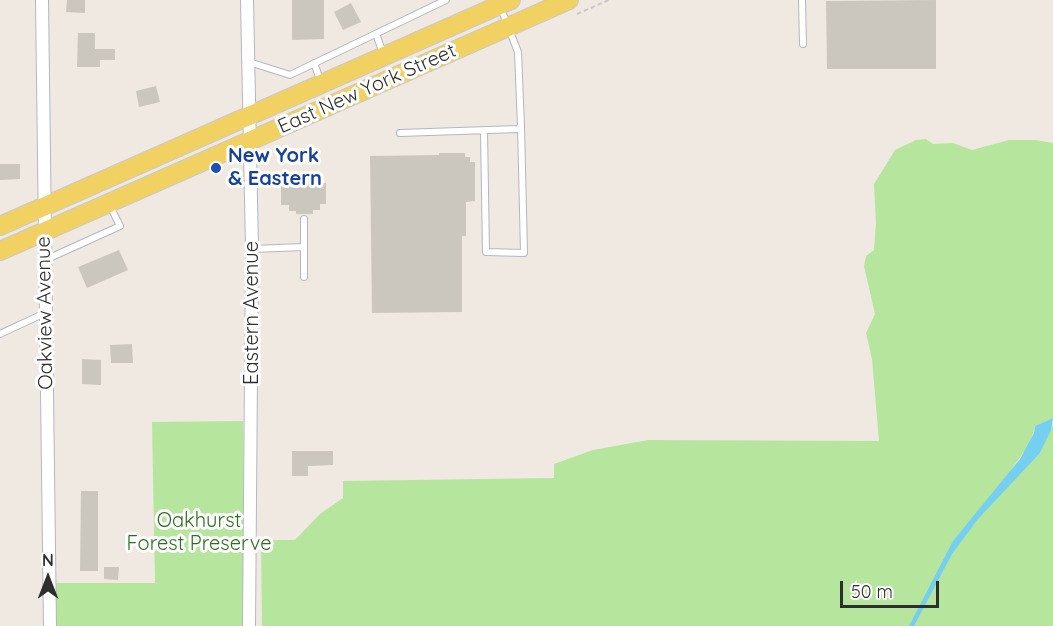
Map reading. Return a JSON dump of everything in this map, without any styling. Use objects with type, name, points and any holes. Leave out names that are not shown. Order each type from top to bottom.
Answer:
[{"type":"main road","name":"East New York Street","points":[[0,251],[569,0]]},
{"type":"main road","name":"East New York Street","points":[[0,226],[384,57],[503,2]]},
{"type":"street","name":"Oakview Avenue","points":[[42,0],[50,626]]},
{"type":"street","name":"Eastern Avenue","points":[[248,0],[252,249],[249,626]]},
{"type":"lane","points":[[248,61],[290,75],[446,0]]},
{"type":"lane","points":[[802,0],[802,44]]},
{"type":"lane","points":[[484,130],[486,252],[524,253],[518,52],[503,2]]},
{"type":"lane","points":[[376,34],[384,57]]},
{"type":"lane","points":[[314,63],[321,84]]},
{"type":"lane","points":[[400,133],[518,129],[521,126]]},
{"type":"lane","points":[[45,260],[120,226],[109,203]]},
{"type":"lane","points":[[304,219],[304,277]]},
{"type":"lane","points":[[252,249],[304,248]]},
{"type":"lane","points":[[0,334],[45,313]]},
{"type":"green space","name":"Oakhurst Forest Preserve","points":[[926,139],[933,144],[953,143],[972,150],[1009,140],[1036,140],[1053,143],[1053,418],[1035,426],[1030,443],[1011,470],[1024,469],[1040,453],[1053,424],[1053,626],[262,626],[261,540],[295,540],[320,514],[343,498],[343,481],[554,478],[554,464],[593,450],[648,440],[879,441],[872,359],[866,333],[875,314],[864,266],[866,256],[874,250],[876,223],[874,184],[895,150],[916,140]]},
{"type":"green space","name":"Oakhurst Forest Preserve","points":[[243,421],[244,626],[55,626],[54,583],[155,583],[152,422]]},
{"type":"water","points":[[1053,418],[1051,430],[1040,453],[978,519],[952,554],[914,626],[909,626],[953,541],[1020,459],[1034,433],[1035,426]]},
{"type":"building","points":[[67,0],[85,0],[85,13],[66,12]]},
{"type":"building","points":[[292,0],[324,0],[324,39],[292,40]]},
{"type":"building","points":[[936,0],[936,69],[827,69],[826,1]]},
{"type":"building","points":[[351,3],[361,22],[343,30],[334,12]]},
{"type":"building","points":[[78,33],[95,33],[95,49],[115,49],[115,60],[100,60],[100,67],[77,67]]},
{"type":"building","points":[[156,86],[160,102],[139,107],[136,91]]},
{"type":"building","points":[[439,153],[465,153],[465,157],[470,157],[470,162],[475,162],[475,201],[466,202],[466,236],[462,236],[462,312],[372,313],[370,156],[439,155]]},
{"type":"building","points":[[0,164],[20,164],[20,179],[0,180]]},
{"type":"building","points":[[296,173],[322,174],[322,183],[326,183],[326,204],[320,204],[320,210],[313,210],[313,214],[296,214],[296,211],[289,211],[289,205],[281,205],[281,183],[289,183],[289,177],[296,177]]},
{"type":"building","points":[[119,250],[128,270],[87,288],[78,267]]},
{"type":"building","points":[[132,344],[133,363],[111,363],[110,345]]},
{"type":"building","points":[[82,359],[101,360],[101,385],[82,384]]},
{"type":"building","points":[[292,451],[333,451],[333,465],[308,466],[308,476],[292,476]]},
{"type":"building","points":[[81,491],[98,491],[98,571],[80,571]]},
{"type":"building","points":[[104,567],[119,567],[118,580],[104,579]]},
{"type":"place","name":"New York & Eastern","points":[[216,168]]}]
